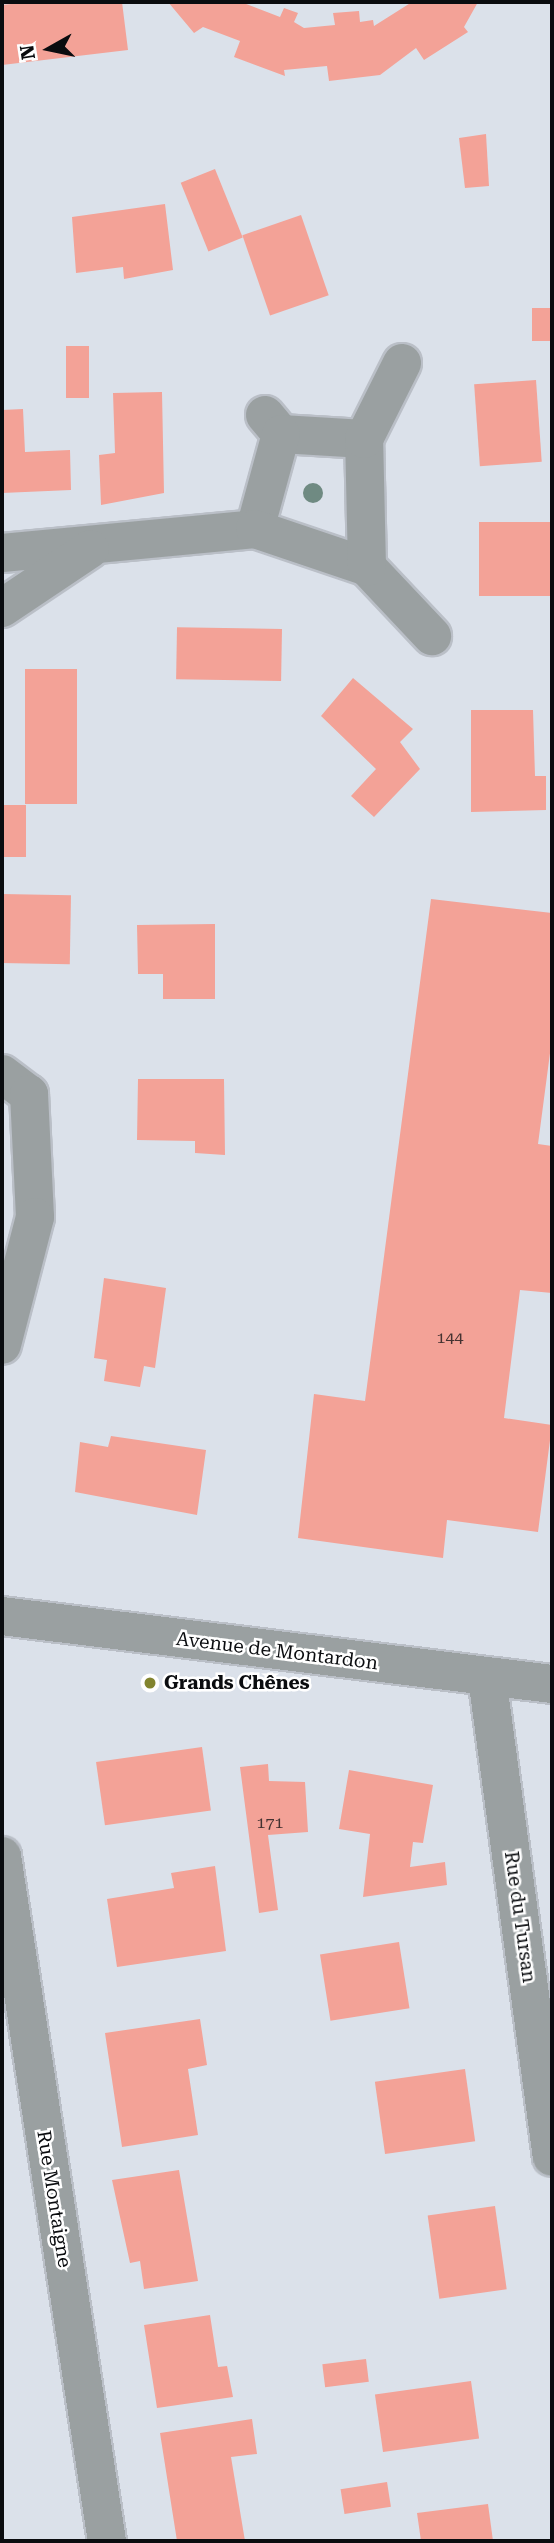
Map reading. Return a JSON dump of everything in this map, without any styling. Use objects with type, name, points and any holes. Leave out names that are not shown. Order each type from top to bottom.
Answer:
[{"type":"street","points":[[367,567],[364,439],[402,363]]},
{"type":"street","points":[[255,529],[273,425],[364,439]]},
{"type":"street","points":[[2,553],[90,549],[255,529],[367,567],[432,636]]},
{"type":"street","points":[[2,608],[90,549]]},
{"type":"street","points":[[2,1074],[29,1094],[35,1217],[2,1345]]},
{"type":"street","name":"Avenue de Montardon","points":[[2,1616],[552,1684]]},
{"type":"street","name":"Rue du Tursan","points":[[487,1677],[552,2157]]},
{"type":"street","name":"Rue Montaigne","points":[[2,1856],[107,2541]]},
{"type":"building","points":[[29,2],[122,2],[128,50],[2,65],[2,5]]},
{"type":"building","points":[[168,2],[241,2],[280,17],[284,8],[298,13],[294,22],[304,28],[335,25],[333,13],[359,11],[360,22],[373,20],[374,26],[412,2],[478,2],[464,27],[468,32],[424,60],[416,48],[380,75],[329,81],[327,66],[284,70],[285,76],[234,57],[240,41],[203,27],[194,33]]},
{"type":"building","points":[[486,134],[489,186],[465,188],[459,138]]},
{"type":"building","points":[[215,169],[243,238],[208,251],[181,183]]},
{"type":"building","points":[[165,204],[173,270],[124,279],[123,267],[76,273],[72,217]]},
{"type":"building","points":[[301,215],[329,295],[270,316],[242,235]]},
{"type":"building","points":[[532,308],[552,308],[552,341],[532,341]]},
{"type":"building","points":[[66,346],[89,346],[89,398],[66,398]]},
{"type":"building","points":[[536,380],[542,462],[480,466],[474,384]]},
{"type":"building","points":[[162,392],[164,493],[101,505],[99,455],[115,453],[113,393]]},
{"type":"building","points":[[23,409],[25,452],[70,450],[71,490],[2,493],[2,410]]},
{"type":"building","points":[[479,522],[552,522],[552,596],[479,596]]},
{"type":"building","points":[[177,627],[282,629],[281,681],[176,679]]},
{"type":"building","points":[[25,669],[77,669],[77,804],[25,804]]},
{"type":"building","points":[[353,678],[413,729],[400,742],[420,769],[374,817],[351,796],[376,769],[321,716]]},
{"type":"building","points":[[471,710],[533,710],[535,776],[546,776],[546,810],[471,812]]},
{"type":"building","points":[[2,805],[26,805],[26,857],[2,857]]},
{"type":"building","points":[[2,894],[71,895],[70,964],[2,963]]},
{"type":"building","points":[[431,899],[552,913],[552,1038],[538,1144],[552,1146],[552,1293],[520,1290],[504,1418],[552,1425],[538,1532],[447,1520],[443,1558],[298,1538],[314,1394],[365,1401]]},
{"type":"building","points":[[215,924],[215,999],[163,999],[163,974],[138,974],[137,925]]},
{"type":"building","points":[[138,1079],[224,1079],[225,1155],[195,1153],[195,1141],[137,1140]]},
{"type":"building","points":[[104,1278],[166,1288],[155,1368],[144,1366],[140,1387],[104,1381],[107,1360],[94,1358]]},
{"type":"building","points":[[111,1436],[206,1450],[197,1515],[75,1492],[80,1442],[108,1447]]},
{"type":"building","points":[[202,1747],[211,1810],[105,1825],[96,1762]]},
{"type":"building","points":[[268,1764],[269,1781],[305,1782],[308,1832],[268,1835],[278,1910],[259,1913],[240,1767]]},
{"type":"building","points":[[349,1770],[433,1785],[423,1843],[413,1842],[410,1867],[445,1862],[447,1885],[363,1897],[370,1834],[339,1829]]},
{"type":"building","points":[[215,1866],[226,1951],[117,1967],[107,1899],[174,1888],[171,1873]]},
{"type":"building","points":[[399,1942],[409,2008],[330,2021],[320,1955]]},
{"type":"building","points":[[200,2019],[207,2065],[188,2069],[198,2135],[122,2147],[105,2033]]},
{"type":"building","points":[[465,2069],[475,2141],[385,2154],[375,2082]]},
{"type":"building","points":[[179,2170],[198,2281],[144,2289],[140,2261],[130,2263],[112,2180]]},
{"type":"building","points":[[495,2206],[507,2289],[439,2299],[428,2215]]},
{"type":"building","points":[[210,2315],[218,2367],[227,2366],[233,2397],[157,2408],[144,2325]]},
{"type":"building","points":[[366,2359],[369,2382],[325,2387],[322,2364]]},
{"type":"building","points":[[471,2381],[479,2438],[383,2452],[375,2394]]},
{"type":"building","points":[[252,2419],[257,2454],[231,2457],[245,2541],[177,2541],[160,2433]]},
{"type":"building","points":[[387,2482],[391,2507],[344,2514],[341,2489]]},
{"type":"building","points":[[488,2504],[493,2541],[421,2541],[417,2513]]},
{"type":"place","name":"Grands Chênes","points":[[150,1683]]}]
